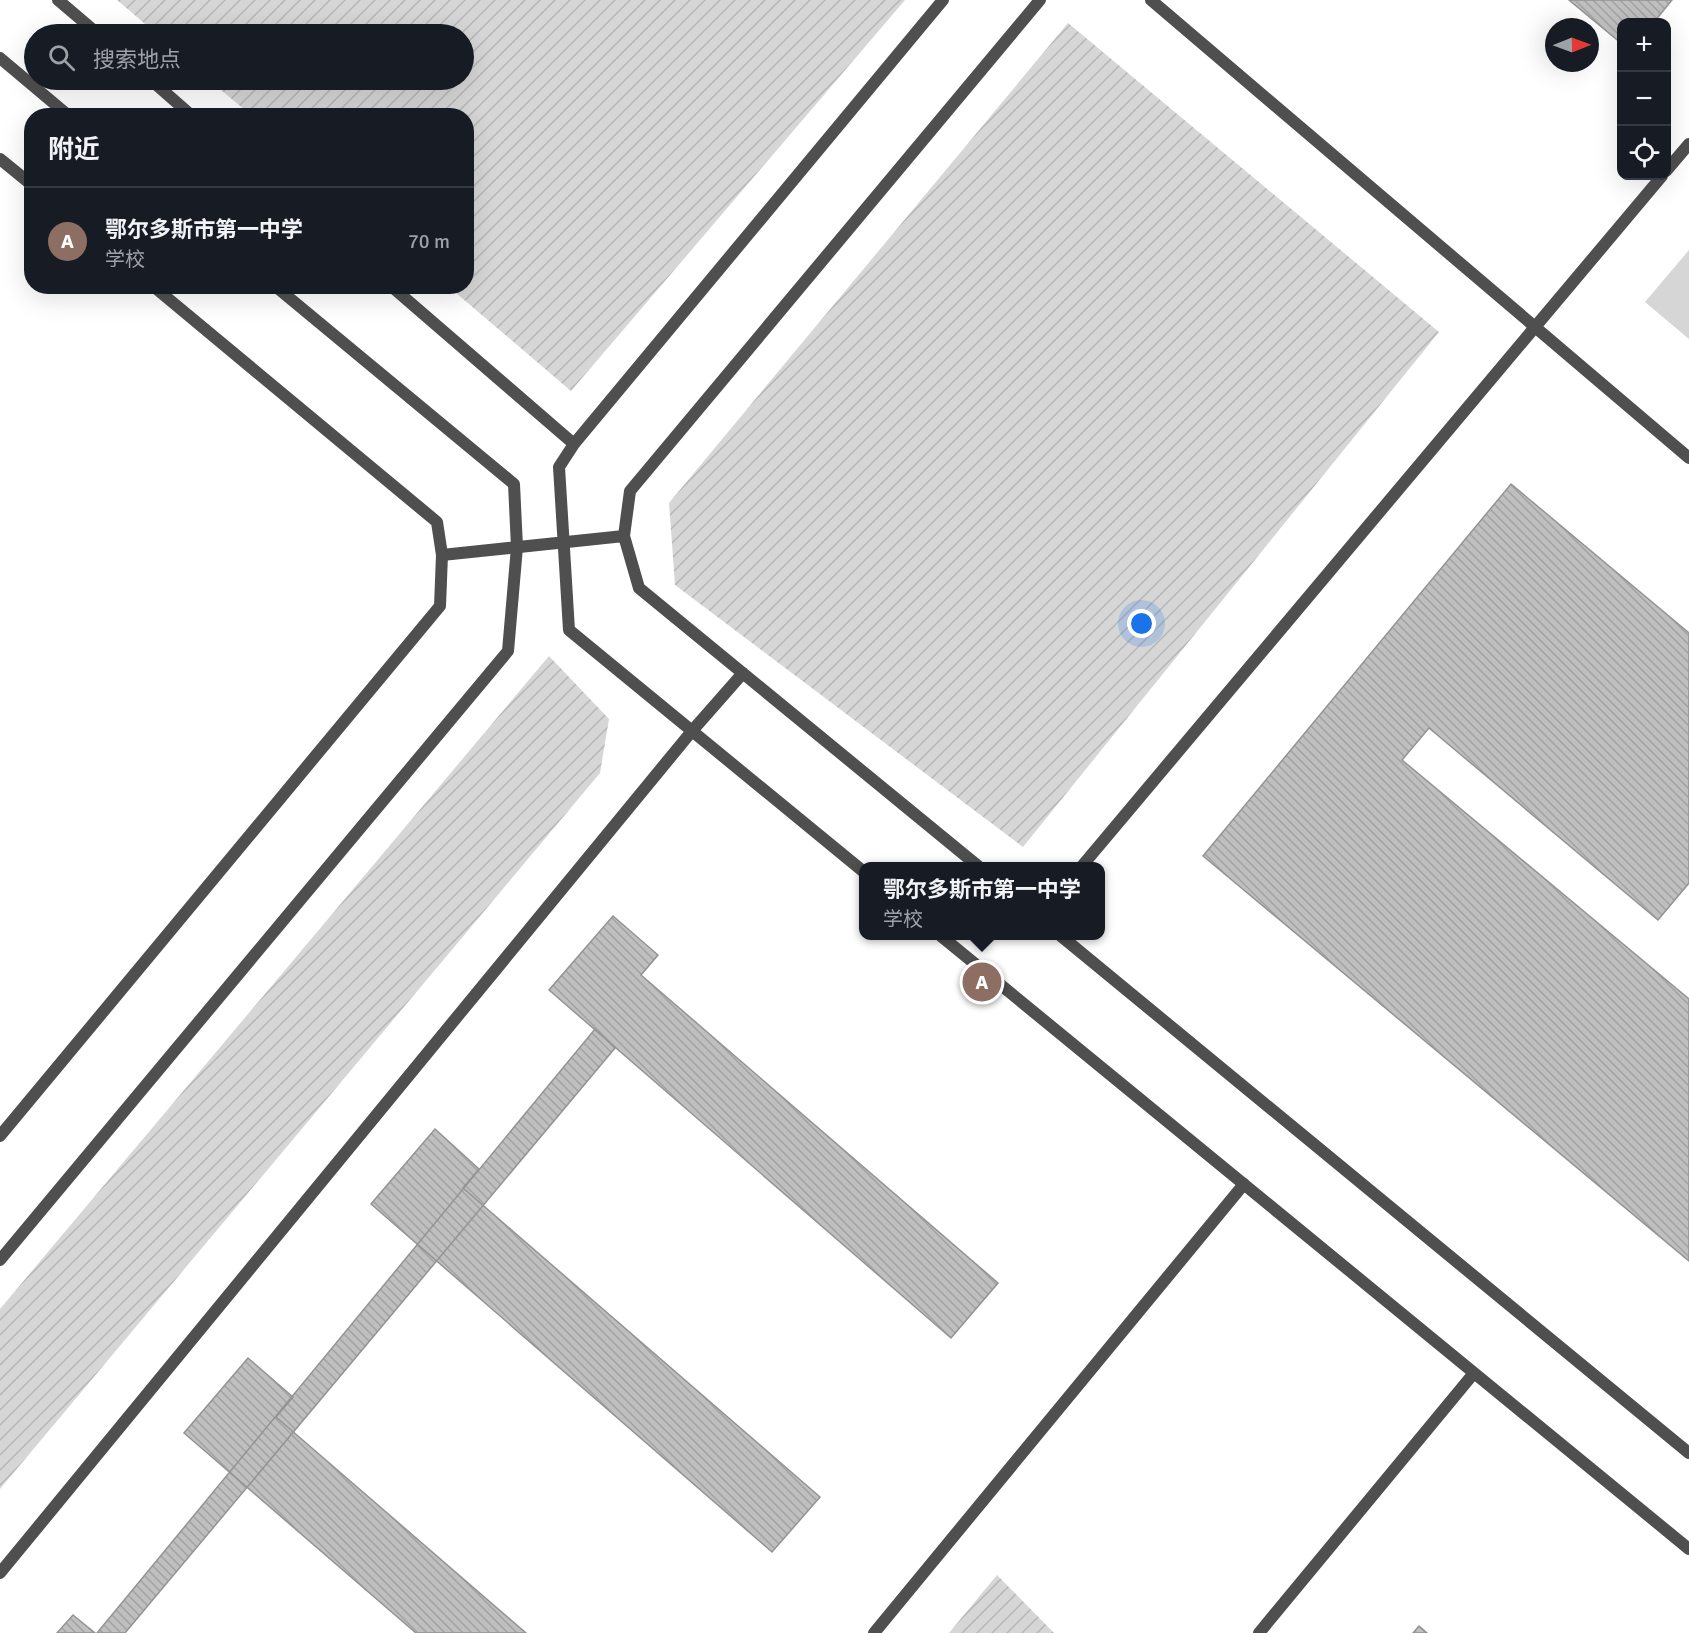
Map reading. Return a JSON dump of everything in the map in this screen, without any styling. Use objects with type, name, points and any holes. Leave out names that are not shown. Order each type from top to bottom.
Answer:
[{"type":"street","points":[[58,0],[86,24]]},
{"type":"street","points":[[859,868],[568,630],[559,468],[574,444],[943,0]]},
{"type":"street","points":[[972,862],[639,588],[624,536],[630,491],[1040,0]]},
{"type":"street","points":[[1150,0],[1689,458]]},
{"type":"street","points":[[0,58],[24,78]]},
{"type":"street","points":[[38,90],[59,108]]},
{"type":"street","points":[[162,90],[183,108]]},
{"type":"street","points":[[1671,165],[1689,144]]},
{"type":"street","points":[[0,159],[24,178]]},
{"type":"street","points":[[1086,862],[1659,180]]},
{"type":"street","points":[[0,1136],[440,606],[442,555],[437,522],[163,294]]},
{"type":"street","points":[[0,1260],[508,651],[517,547],[514,484],[285,294]]},
{"type":"street","points":[[400,294],[574,444]]},
{"type":"street","points":[[442,555],[624,536]]},
{"type":"street","points":[[0,1573],[692,731],[743,674]]},
{"type":"street","points":[[946,940],[1689,1549]]},
{"type":"street","points":[[1066,940],[1689,1453]]},
{"type":"street","points":[[874,1633],[1244,1184]]},
{"type":"street","points":[[1258,1633],[1474,1373]]},
{"type":"shaded area","points":[[117,0],[905,0],[571,391],[457,294],[474,294],[474,108],[243,108],[221,90],[474,90],[474,24],[145,24]]},
{"type":"shaded area","points":[[1068,23],[1439,332],[1023,847],[675,585],[669,503]]},
{"type":"shaded area","points":[[1689,250],[1689,339],[1645,302]]},
{"type":"shaded area","points":[[549,656],[609,719],[600,773],[0,1489],[0,1309]]},
{"type":"shaded area","points":[[997,1575],[1054,1633],[949,1633]]},
{"type":"building","points":[[1569,0],[1672,0],[1657,18],[1617,18],[1617,40],[1599,25],[1599,18],[1591,18]]},
{"type":"building","points":[[1511,484],[1689,633],[1689,883],[1658,920],[1429,728],[1402,760],[1689,999],[1689,1261],[1203,856]]},
{"type":"building","points":[[613,916],[658,955],[641,975],[998,1283],[951,1338],[549,990]]},
{"type":"building","points":[[595,1029],[615,1048],[125,1633],[97,1633]]},
{"type":"building","points":[[435,1129],[479,1169],[463,1188],[820,1497],[772,1552],[371,1204]]},
{"type":"building","points":[[248,1358],[293,1397],[276,1417],[526,1633],[416,1633],[184,1433]]},
{"type":"building","points":[[73,1615],[95,1633],[57,1633]]},
{"type":"building","points":[[1419,1626],[1427,1633],[1413,1633]]},
{"type":"place","name":"鄂尔多斯市第一中学","points":[[982,982]]}]
